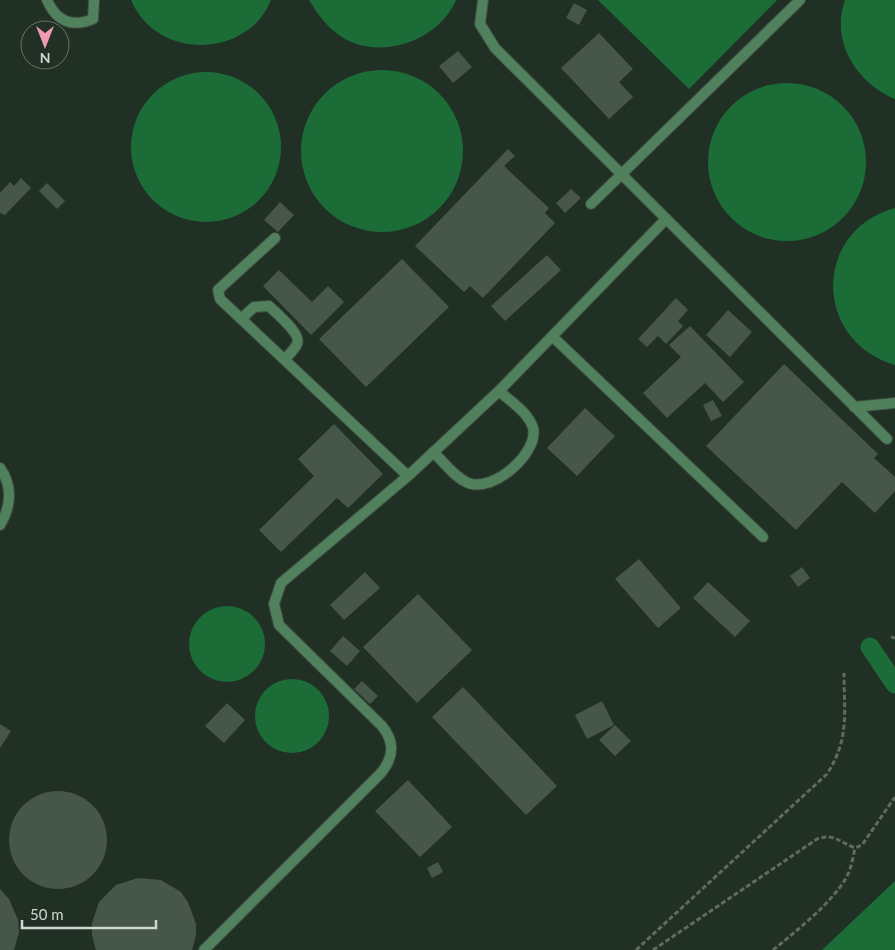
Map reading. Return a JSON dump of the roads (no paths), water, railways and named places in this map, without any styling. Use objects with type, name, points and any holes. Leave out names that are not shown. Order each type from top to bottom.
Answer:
[{"type":"lane","points":[[47,0],[51,11],[60,19],[70,23],[82,23],[93,19],[94,0]]},
{"type":"lane","points":[[483,0],[480,24],[488,40],[623,175],[665,220],[887,439]]},
{"type":"lane","points":[[591,204],[623,175],[800,0]]},
{"type":"lane","points":[[204,950],[388,765],[392,755],[392,744],[389,734],[286,634],[275,615],[274,604],[281,583],[288,575],[408,476],[499,391],[665,220]]},
{"type":"lane","points":[[275,238],[218,290],[220,299],[408,476]]},
{"type":"lane","points":[[241,319],[254,307],[269,306],[295,331],[298,338],[298,343],[285,360]]},
{"type":"lane","points":[[553,337],[763,537]]},
{"type":"lane","points":[[434,452],[460,479],[469,483],[488,484],[505,475],[530,447],[534,434],[529,420],[499,391]]},
{"type":"lane","points":[[854,406],[895,402]]},
{"type":"lane","points":[[0,468],[8,488],[9,502],[0,525]]},
{"type":"waterway","points":[[870,647],[895,684]]}]
